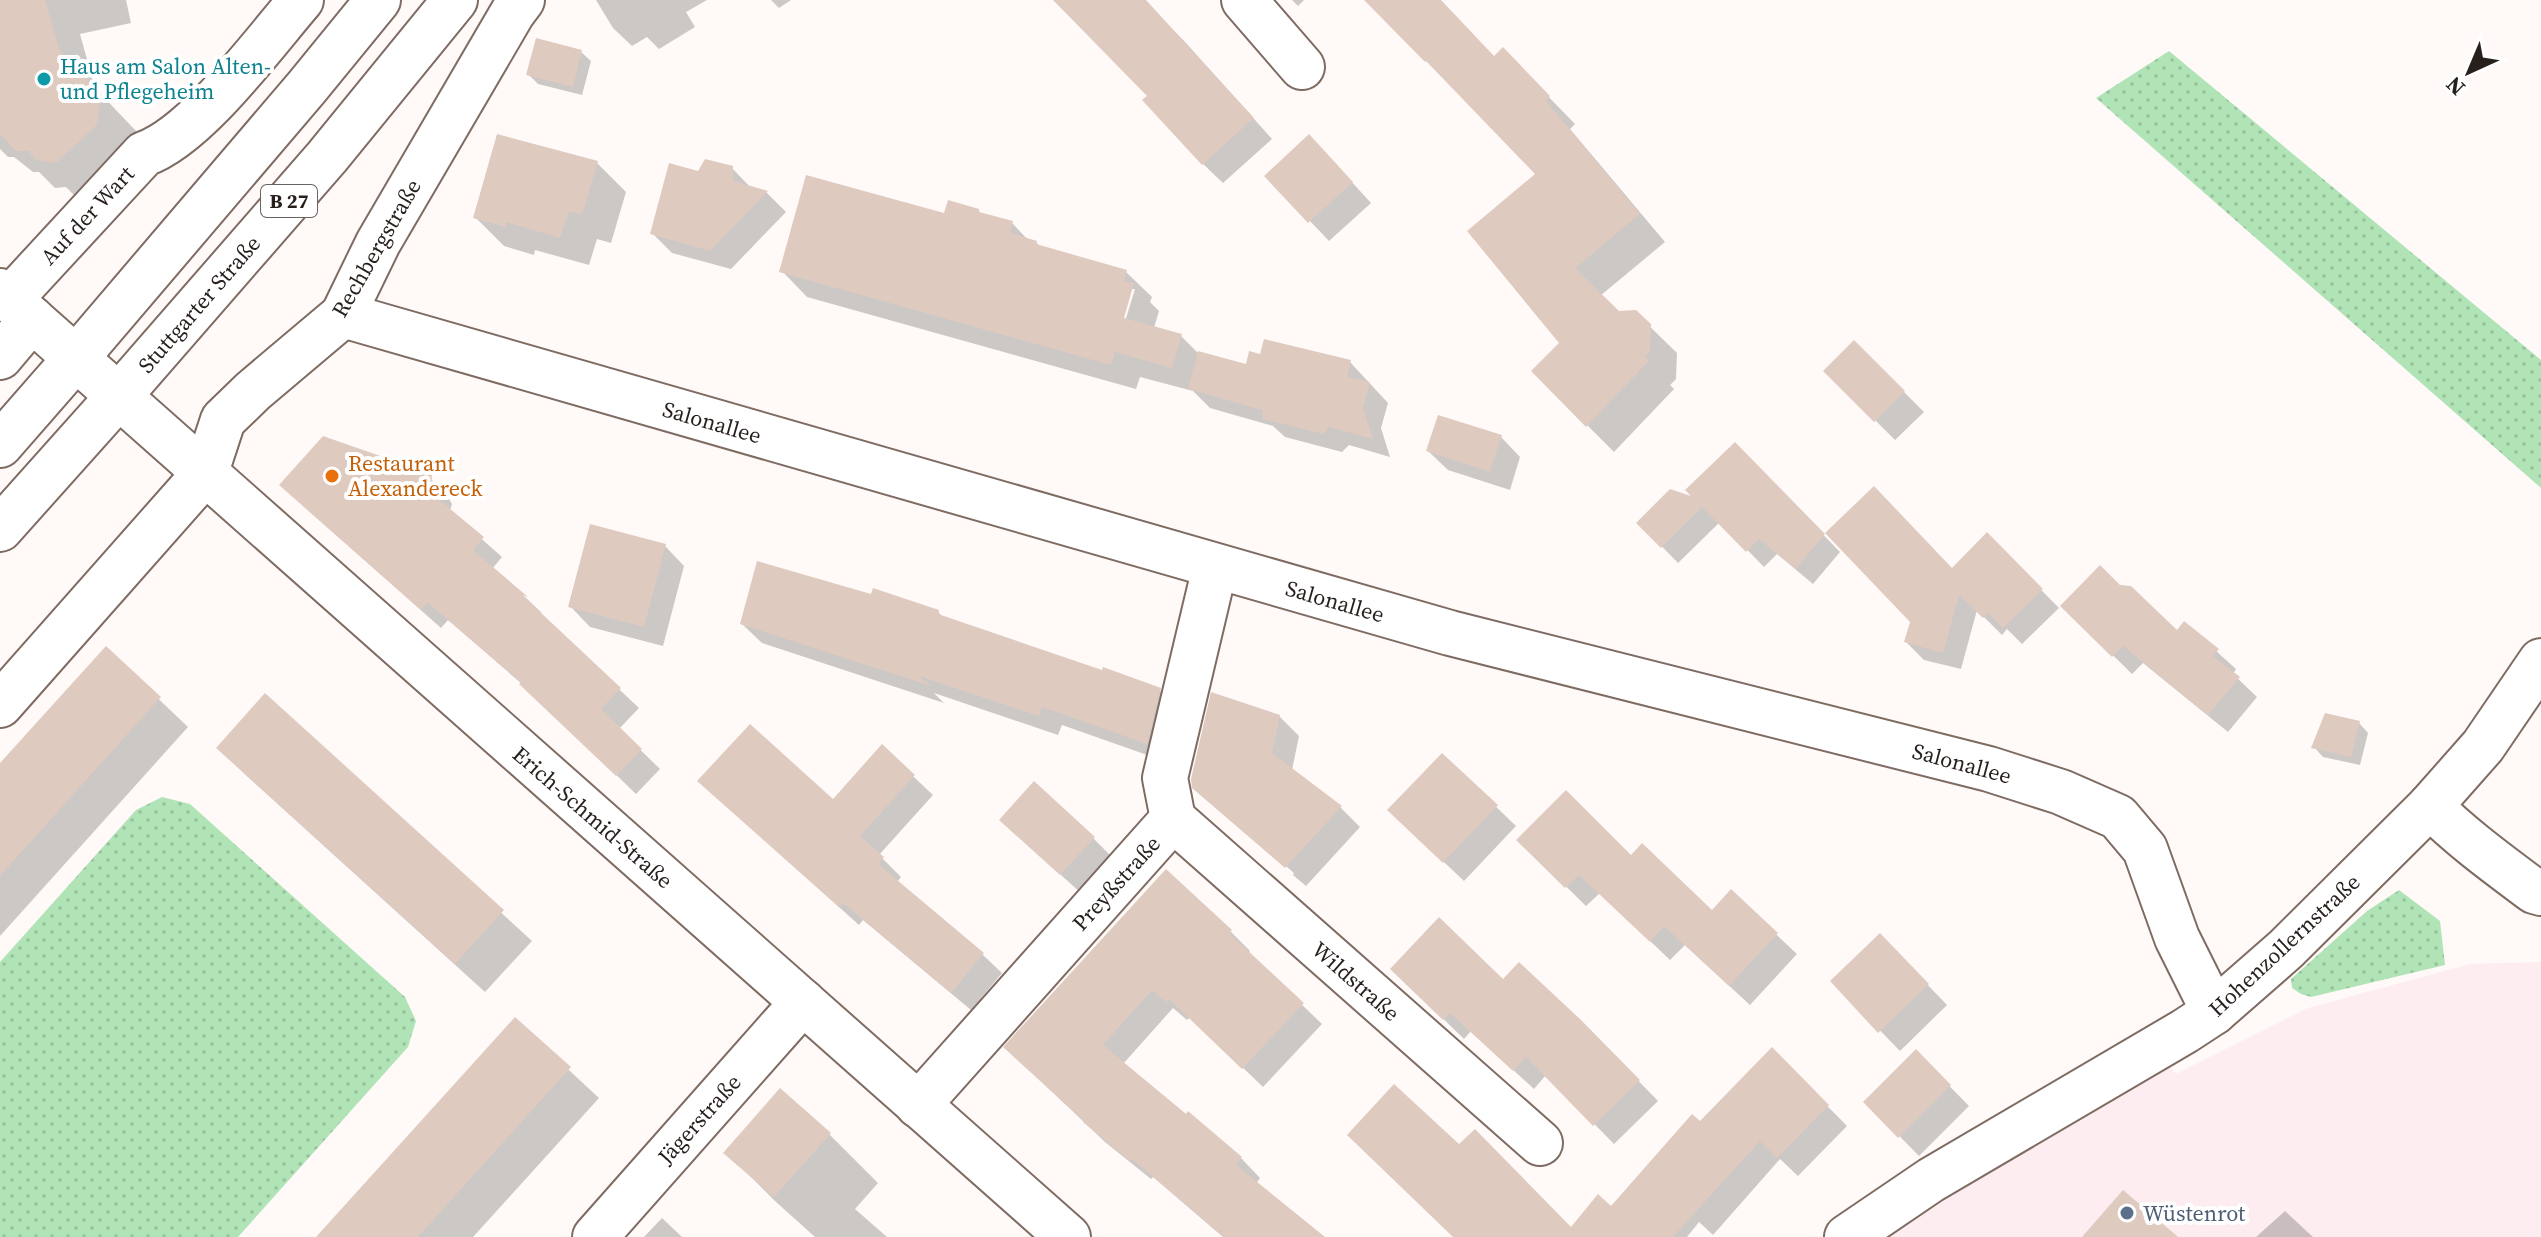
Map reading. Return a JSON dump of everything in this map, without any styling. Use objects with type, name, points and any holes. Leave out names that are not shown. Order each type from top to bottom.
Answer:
[{"type":"main road","name":"Auf der Wart","points":[[14,303],[144,154],[155,150],[204,113],[301,0]]},
{"type":"main road","name":"B 27","points":[[0,445],[177,241],[378,0]]},
{"type":"main road","name":"Stuttgarter Straße","points":[[0,529],[327,157],[455,0]]},
{"type":"main road","name":"Rechbergstraße","points":[[206,472],[223,420],[343,315],[378,243],[522,0]]},
{"type":"main road","points":[[1244,0],[1302,67]]},
{"type":"main road","points":[[0,357],[14,303]]},
{"type":"main road","name":"Erich-Schmid-Straße","points":[[14,303],[1068,1237]]},
{"type":"main road","name":"Salonallee","points":[[343,315],[1450,633],[1989,769],[2061,792],[2118,817],[2145,849],[2189,966],[2199,1022]]},
{"type":"main road","points":[[0,705],[206,472]]},
{"type":"main road","name":"Preyßstraße","points":[[918,1105],[1173,819],[1165,778],[1215,567]]},
{"type":"main road","name":"Hohenzollernstraße","points":[[1847,1237],[1931,1180],[2199,1022],[2286,949],[2430,806],[2483,746],[2541,661]]},
{"type":"main road","points":[[2430,806],[2483,853],[2541,893]]},
{"type":"main road","name":"Wildstraße","points":[[1173,819],[1540,1143]]},
{"type":"main road","name":"Jägerstraße","points":[[595,1237],[803,1002]]},
{"type":"shaded area","points":[[2541,962],[2541,1237],[1847,1237],[2155,1049],[2176,1074],[2308,1008],[2470,964]]},
{"type":"green space","points":[[2169,51],[2541,360],[2541,488],[2096,98]]},
{"type":"green space","points":[[162,797],[190,804],[405,997],[416,1021],[408,1047],[238,1237],[0,1237],[0,962],[136,810]]},
{"type":"green space","points":[[2399,890],[2440,921],[2445,965],[2311,997],[2292,988],[2291,979],[2367,911]]},
{"type":"building","name":"Haus am Salon Alten- und Pflegeheim","points":[[0,0],[45,0],[59,49],[88,80],[88,87],[101,93],[97,125],[56,163],[36,160],[28,151],[16,151],[0,134]]},
{"type":"building","points":[[1053,0],[1146,0],[1254,118],[1202,165],[1142,100],[1147,96]]},
{"type":"building","points":[[1364,0],[1441,0],[1494,56],[1503,47],[1550,96],[1546,101],[1640,214],[1575,268],[1619,311],[1636,310],[1651,324],[1650,352],[1645,357],[1649,361],[1586,427],[1531,371],[1559,343],[1467,231],[1535,174]]},
{"type":"building","points":[[536,38],[582,50],[573,87],[526,75]]},
{"type":"building","points":[[497,134],[598,161],[582,215],[569,211],[560,238],[506,222],[506,227],[473,218]]},
{"type":"building","points":[[1309,134],[1353,182],[1308,223],[1264,176]]},
{"type":"building","points":[[705,159],[733,166],[733,181],[768,191],[710,251],[650,234],[669,163],[698,171]]},
{"type":"building","points":[[806,175],[944,213],[948,200],[979,209],[979,212],[1013,221],[1010,233],[1037,241],[1036,244],[1127,270],[1124,281],[1134,283],[1124,318],[1182,334],[1172,368],[1115,352],[1111,365],[779,272]]},
{"type":"building","points":[[1264,339],[1351,360],[1347,377],[1370,382],[1363,408],[1373,439],[1329,427],[1323,434],[1263,419],[1262,410],[1188,389],[1198,351],[1246,364],[1249,351],[1260,354]]},
{"type":"building","points":[[1854,340],[1905,391],[1874,422],[1823,371]]},
{"type":"building","points":[[1438,415],[1502,435],[1490,472],[1426,451]]},
{"type":"building","points":[[323,436],[432,474],[431,493],[484,537],[473,550],[528,597],[522,595],[621,688],[601,709],[642,749],[616,776],[519,684],[521,682],[427,602],[421,610],[279,485]]},
{"type":"building","points":[[1735,442],[1825,534],[1796,569],[1759,539],[1746,552],[1702,507],[1661,548],[1636,523],[1670,489],[1691,496],[1685,490]]},
{"type":"building","points":[[1874,486],[1952,568],[1987,532],[2043,589],[2003,628],[1988,613],[1983,618],[1959,595],[1943,653],[1904,642],[1910,622],[1825,533]]},
{"type":"building","points":[[590,524],[666,544],[644,627],[568,607]]},
{"type":"building","points":[[757,561],[871,594],[873,588],[939,610],[938,614],[1161,688],[1147,744],[1042,707],[1039,716],[919,676],[931,686],[740,624]]},
{"type":"building","points":[[2100,565],[2120,585],[2131,586],[2177,630],[2184,621],[2219,649],[2213,656],[2240,677],[2208,715],[2123,646],[2112,657],[2060,606]]},
{"type":"building","points":[[106,646],[161,697],[0,876],[0,763]]},
{"type":"building","points":[[1211,692],[1280,715],[1272,753],[1342,806],[1285,868],[1192,788],[1191,779]]},
{"type":"building","points":[[265,693],[504,910],[455,964],[216,748]]},
{"type":"building","points":[[2325,713],[2360,721],[2351,757],[2311,748]]},
{"type":"building","points":[[750,724],[833,799],[882,744],[915,775],[860,836],[884,857],[878,864],[984,953],[951,993],[843,903],[840,908],[697,781]]},
{"type":"building","points":[[1442,753],[1498,805],[1443,863],[1387,810]]},
{"type":"building","points":[[1034,781],[1095,837],[1060,875],[999,820]]},
{"type":"building","points":[[1566,790],[1631,855],[1642,843],[1712,910],[1731,889],[1778,933],[1729,986],[1664,926],[1650,942],[1579,875],[1565,888],[1516,840]]},
{"type":"building","points":[[1166,869],[1304,1003],[1242,1069],[1169,999],[1166,1002],[1152,990],[1103,1045],[1242,1157],[1236,1165],[1325,1237],[1224,1237],[1083,1122],[1003,1047]]},
{"type":"building","points":[[1439,917],[1503,979],[1519,962],[1640,1080],[1593,1126],[1526,1057],[1513,1071],[1450,1013],[1443,1020],[1390,969]]},
{"type":"building","points":[[1880,933],[1929,984],[1878,1033],[1830,981]]},
{"type":"building","points":[[515,1017],[571,1067],[418,1237],[316,1237]]},
{"type":"building","points":[[1772,1047],[1829,1105],[1777,1158],[1760,1141],[1673,1237],[1453,1237],[1347,1135],[1394,1084],[1459,1144],[1475,1129],[1571,1227],[1598,1194],[1611,1206],[1692,1114],[1700,1121]]},
{"type":"building","points":[[1916,1049],[1951,1085],[1898,1138],[1863,1102]]},
{"type":"building","points":[[780,1088],[831,1133],[774,1197],[723,1153]]},
{"type":"building","name":"Wüstenrot","points":[[2123,1190],[2178,1237],[2082,1237]]},
{"type":"place","name":"Haus am Salon Alten- und Pflegeheim","points":[[44,79]]},
{"type":"place","name":"Restaurant Alexandereck","points":[[332,476]]},
{"type":"place","name":"Wüstenrot","points":[[2127,1213]]}]
